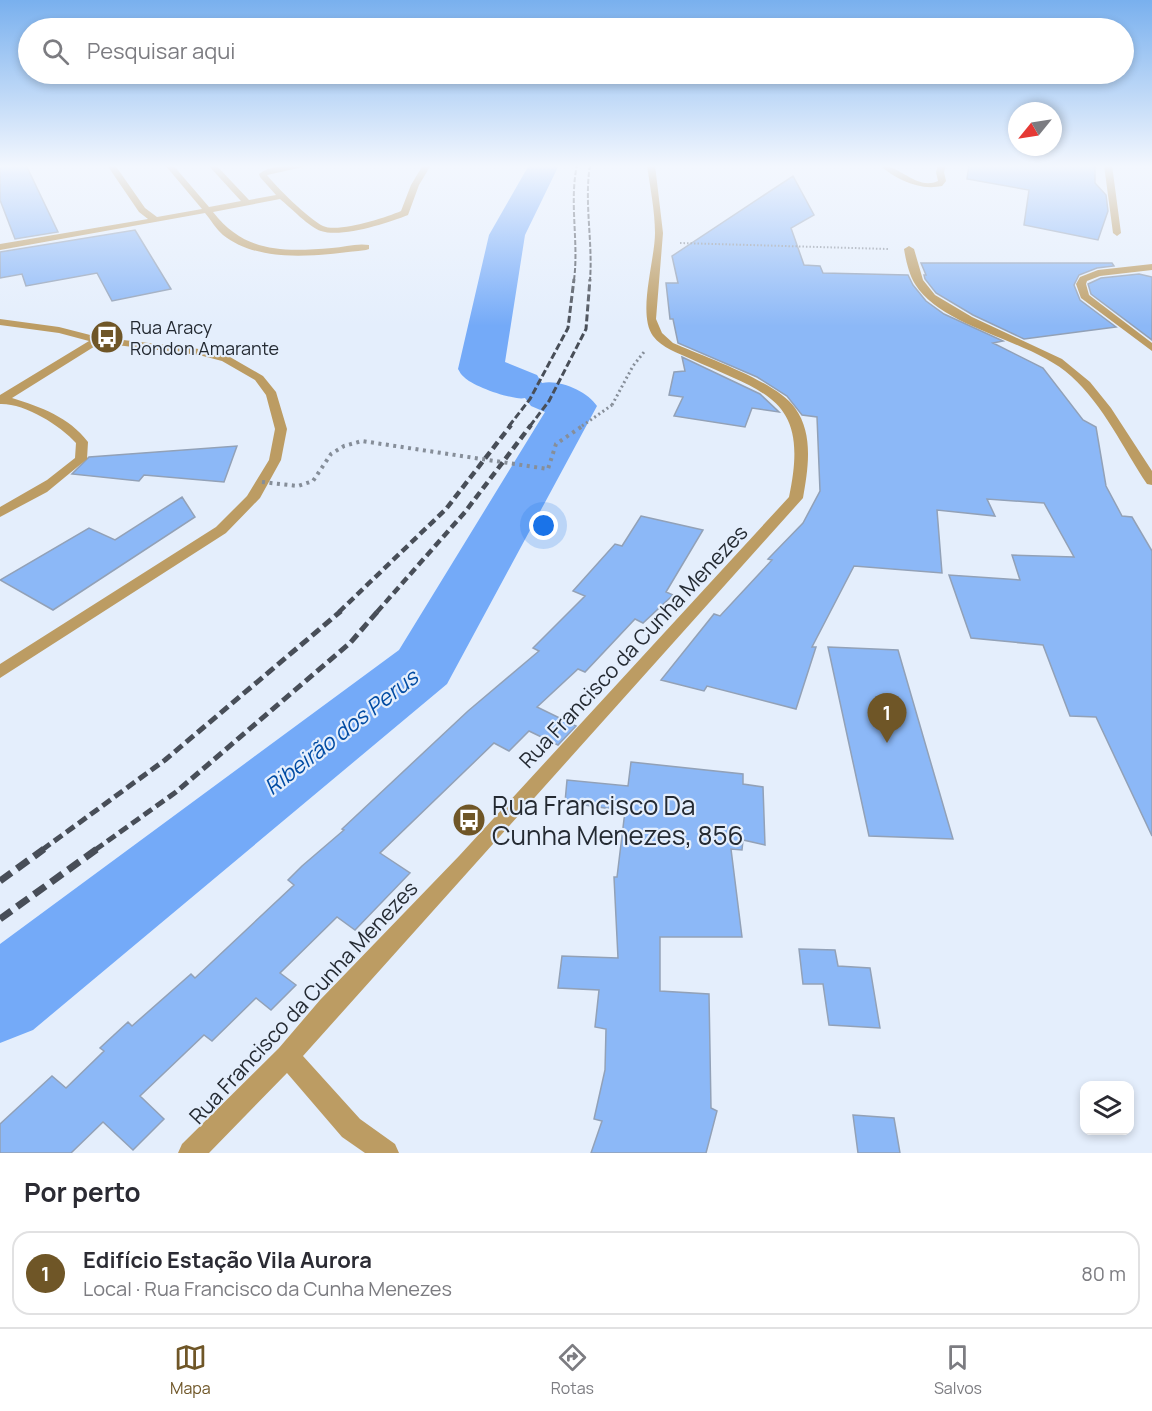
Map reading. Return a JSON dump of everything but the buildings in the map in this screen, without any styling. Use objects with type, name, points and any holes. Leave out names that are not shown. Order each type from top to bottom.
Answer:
[{"type":"street","points":[[0,247],[160,219]]},
{"type":"street","points":[[214,219],[224,232],[237,241],[269,249],[326,252],[366,247]]},
{"type":"street","points":[[310,219],[322,229],[341,229],[391,219]]},
{"type":"street","points":[[657,219],[659,233],[651,319],[657,334]]},
{"type":"street","points":[[1116,219],[1118,233]]},
{"type":"street","points":[[909,249],[912,265],[921,286],[934,299],[976,322],[1029,345],[1057,360],[1074,373],[1101,403],[1152,481]]},
{"type":"street","points":[[1152,267],[1098,273],[1083,279],[1081,284],[1084,296],[1152,348]]},
{"type":"street","points":[[0,322],[59,330],[98,340],[199,352],[226,359],[259,378],[274,396],[281,429],[275,460],[253,498],[221,530],[0,672]]},
{"type":"street","name":"Rua Francisco da Cunha Menezes","points":[[191,1153],[287,1056],[328,1008],[466,862],[688,616],[775,524],[796,498],[802,468],[800,434],[790,409],[766,389],[669,345],[657,334]]},
{"type":"street","points":[[2,400],[98,340]]},
{"type":"street","points":[[0,513],[45,489],[61,477],[81,459],[82,442],[72,429],[52,416],[2,400]]},
{"type":"street","points":[[287,1056],[351,1128],[386,1153]]},
{"type":"path","points":[[658,242],[909,249]]},
{"type":"path","points":[[262,482],[298,486],[313,481],[332,451],[346,444],[362,441],[548,469],[556,444],[612,405],[633,366],[657,334]]},
{"type":"waterway","name":"Ribeirão dos Perus","points":[[516,219],[507,235],[481,369],[520,385]]},
{"type":"waterway","name":"Ribeirão dos Perus","points":[[0,999],[423,667],[573,406],[548,396]]},
{"type":"railway","points":[[574,219],[574,280]]},
{"type":"railway","points":[[589,219],[590,279]]},
{"type":"railway","points":[[509,426],[530,399],[568,328],[574,279]]},
{"type":"railway","points":[[530,426],[549,401],[586,329],[590,279]]},
{"type":"railway","points":[[339,612],[446,509],[511,425]]},
{"type":"railway","points":[[377,612],[465,512],[531,425]]},
{"type":"railway","points":[[42,850],[165,760],[341,611]]},
{"type":"railway","points":[[95,850],[176,792],[350,643],[378,611]]},
{"type":"railway","points":[[0,881],[44,849]]},
{"type":"railway","points":[[0,919],[97,849]]},
{"type":"place","name":"Rua Aracy Rondon Amarante","points":[[107,337]]},
{"type":"place","name":"Edifício Estação Vila Aurora","points":[[887,743]]},
{"type":"place","name":"Rua Francisco Da Cunha Menezes, 856","points":[[469,820]]}]
